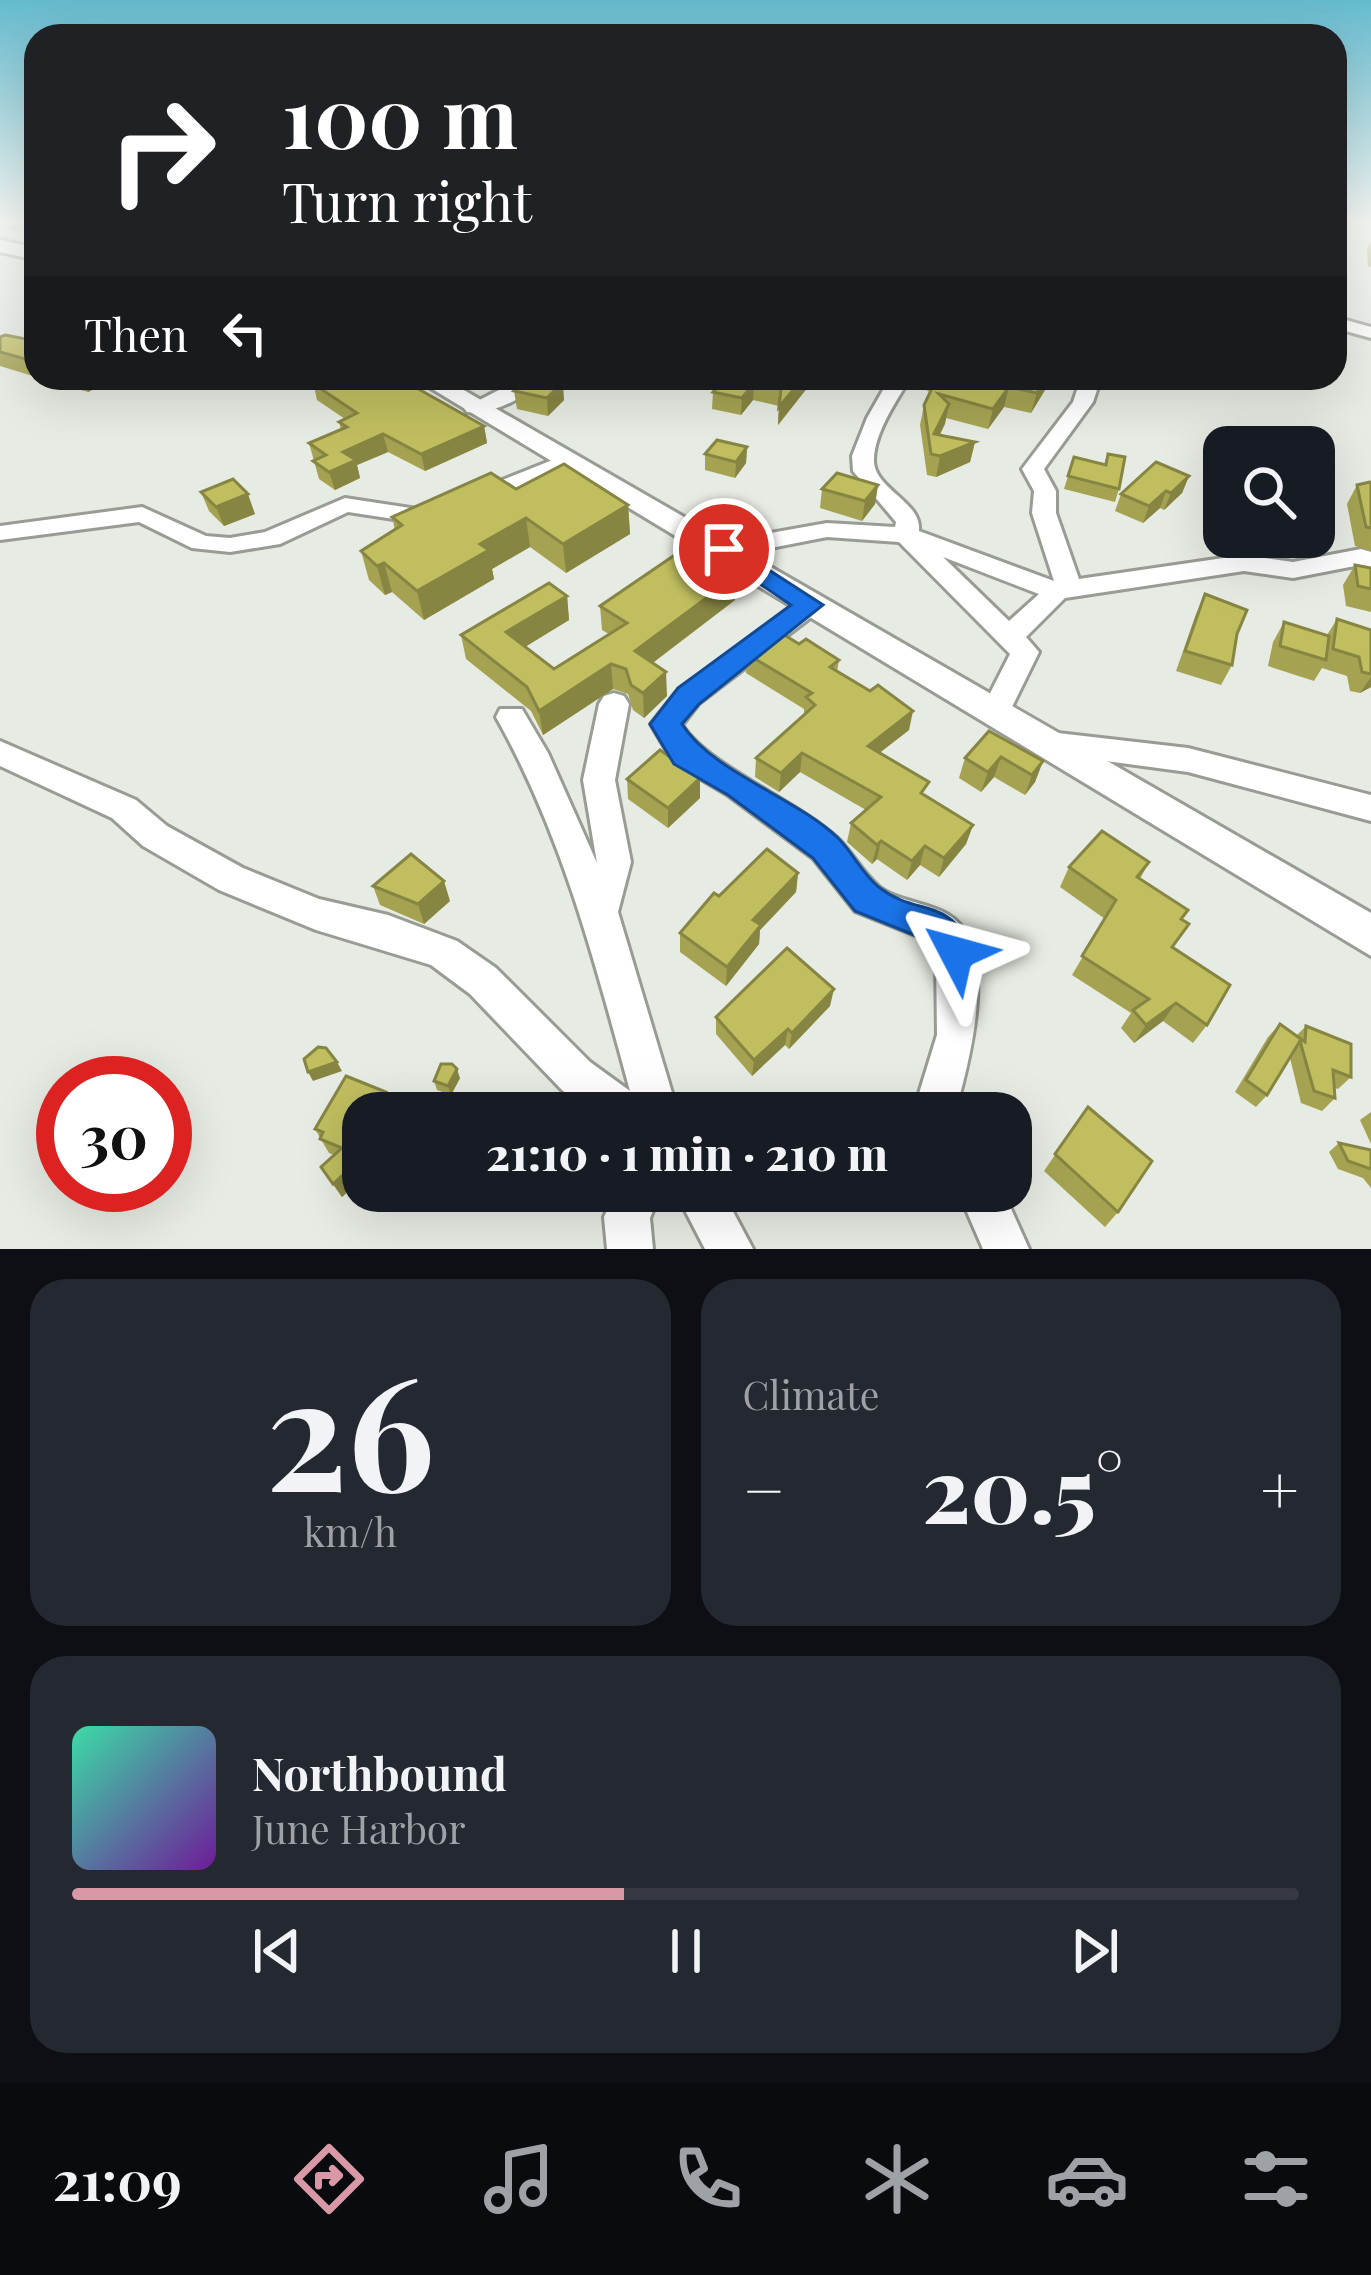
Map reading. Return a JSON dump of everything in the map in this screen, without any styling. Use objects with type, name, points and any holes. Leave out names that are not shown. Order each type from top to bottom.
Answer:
[{"type":"main road","points":[[445,390],[724,549],[810,605],[1371,936]]},
{"type":"street","points":[[474,408],[503,390]]},
{"type":"street","points":[[894,390],[863,456],[864,471],[908,521],[906,536]]},
{"type":"street","points":[[1063,590],[1044,513],[1045,491],[1033,469],[1044,444],[1083,406],[1089,390]]},
{"type":"street","points":[[0,533],[142,514],[201,543],[256,542],[345,505],[420,516],[565,461]]},
{"type":"street","points":[[724,549],[827,530],[906,536],[1063,590],[1244,563],[1293,569],[1361,556],[1371,560]]},
{"type":"street","points":[[906,536],[1024,652],[996,711]]},
{"type":"street","points":[[1010,636],[1063,590]]},
{"type":"street","points":[[810,605],[688,696],[666,724],[685,755],[739,786],[825,848],[868,900],[938,927],[956,953],[957,1035],[940,1092]]},
{"type":"street","points":[[600,912],[616,876],[614,832],[599,787],[614,704]]},
{"type":"street","points":[[511,717],[533,753],[600,912],[651,1092]]},
{"type":"street","points":[[1045,744],[1188,760],[1371,808]]},
{"type":"street","points":[[0,754],[124,808],[155,836],[231,879],[316,914],[388,932],[444,953],[483,981],[597,1092]]},
{"type":"street","points":[[629,1212],[630,1249]]},
{"type":"street","points":[[709,1212],[730,1249]]},
{"type":"street","points":[[989,1212],[1006,1249]]},
{"type":"building","points":[[0,337],[24,339],[24,359],[0,352]]},
{"type":"building","points":[[322,390],[420,390],[484,426],[421,454],[383,434],[343,452],[356,460],[329,472],[313,461],[326,455],[309,443],[347,427],[339,422],[357,413]]},
{"type":"building","points":[[515,390],[555,390],[547,398]]},
{"type":"building","points":[[715,390],[748,390],[742,398]]},
{"type":"building","points":[[781,390],[793,390],[779,407]]},
{"type":"building","points":[[931,390],[1007,390],[993,409],[939,394],[949,404],[934,434],[975,442],[940,456],[931,454],[924,405]]},
{"type":"building","points":[[717,440],[747,447],[736,462],[705,454]]},
{"type":"building","points":[[1108,454],[1125,457],[1119,489],[1068,476],[1074,457],[1106,465]]},
{"type":"building","points":[[1156,462],[1189,476],[1149,506],[1121,494]]},
{"type":"building","points":[[564,464],[628,505],[563,544],[526,518],[480,544],[489,550],[417,591],[384,563],[377,566],[361,551],[402,525],[392,517],[491,473],[516,489]]},
{"type":"building","points":[[837,473],[878,485],[865,501],[822,489]]},
{"type":"building","points":[[233,479],[248,494],[216,507],[201,492]]},
{"type":"building","points":[[1371,482],[1371,528],[1366,527],[1357,485]]},
{"type":"building","points":[[685,548],[736,576],[635,651],[666,672],[643,693],[631,685],[626,669],[611,664],[539,711],[527,687],[461,635],[549,583],[567,596],[506,632],[554,669],[627,623],[600,606]]},
{"type":"building","points":[[1355,565],[1371,568],[1371,589],[1358,586]]},
{"type":"building","points":[[1205,594],[1247,610],[1232,665],[1185,651]]},
{"type":"building","points":[[1337,619],[1371,630],[1371,674],[1362,672],[1359,657],[1333,649]]},
{"type":"building","points":[[1284,622],[1329,636],[1326,660],[1280,646]]},
{"type":"building","points":[[778,631],[799,644],[806,639],[839,660],[830,667],[870,691],[878,685],[913,711],[868,746],[929,782],[921,793],[973,825],[944,858],[925,846],[912,861],[881,841],[877,845],[851,823],[881,797],[802,753],[781,773],[756,758],[815,705],[806,697],[812,693],[747,654]]},
{"type":"building","points":[[989,731],[1043,761],[1032,775],[1001,757],[988,772],[965,758]]},
{"type":"building","points":[[660,750],[700,778],[668,808],[627,779]]},
{"type":"building","points":[[1102,831],[1149,862],[1137,877],[1188,910],[1181,919],[1189,924],[1172,947],[1230,985],[1207,1025],[1176,1003],[1146,1025],[1133,1010],[1149,999],[1082,956],[1116,900],[1069,867]]},
{"type":"building","points":[[767,849],[798,873],[753,920],[761,925],[727,967],[680,933],[714,893],[719,896]]},
{"type":"building","points":[[411,854],[444,881],[418,904],[373,886]]},
{"type":"building","points":[[787,948],[834,989],[792,1033],[788,1029],[754,1060],[716,1017]]},
{"type":"building","points":[[1280,1024],[1305,1042],[1306,1026],[1351,1044],[1351,1077],[1333,1070],[1335,1098],[1314,1091],[1300,1041],[1267,1095],[1246,1080]]},
{"type":"building","points":[[318,1047],[326,1048],[337,1062],[308,1072],[304,1059]]},
{"type":"building","points":[[441,1064],[457,1069],[448,1086],[434,1081]]},
{"type":"building","points":[[346,1076],[386,1092],[342,1092],[342,1148],[320,1139],[323,1132],[315,1129]]},
{"type":"building","points":[[1088,1107],[1152,1161],[1118,1212],[1055,1154]]},
{"type":"building","points":[[1339,1143],[1371,1150],[1371,1169],[1348,1161]]},
{"type":"building","points":[[342,1148],[342,1176],[333,1184],[321,1167]]},
{"type":"route","points":[[724,549],[810,605],[688,696],[666,724],[685,755],[739,786],[825,848],[868,900],[938,927],[956,953]]}]
